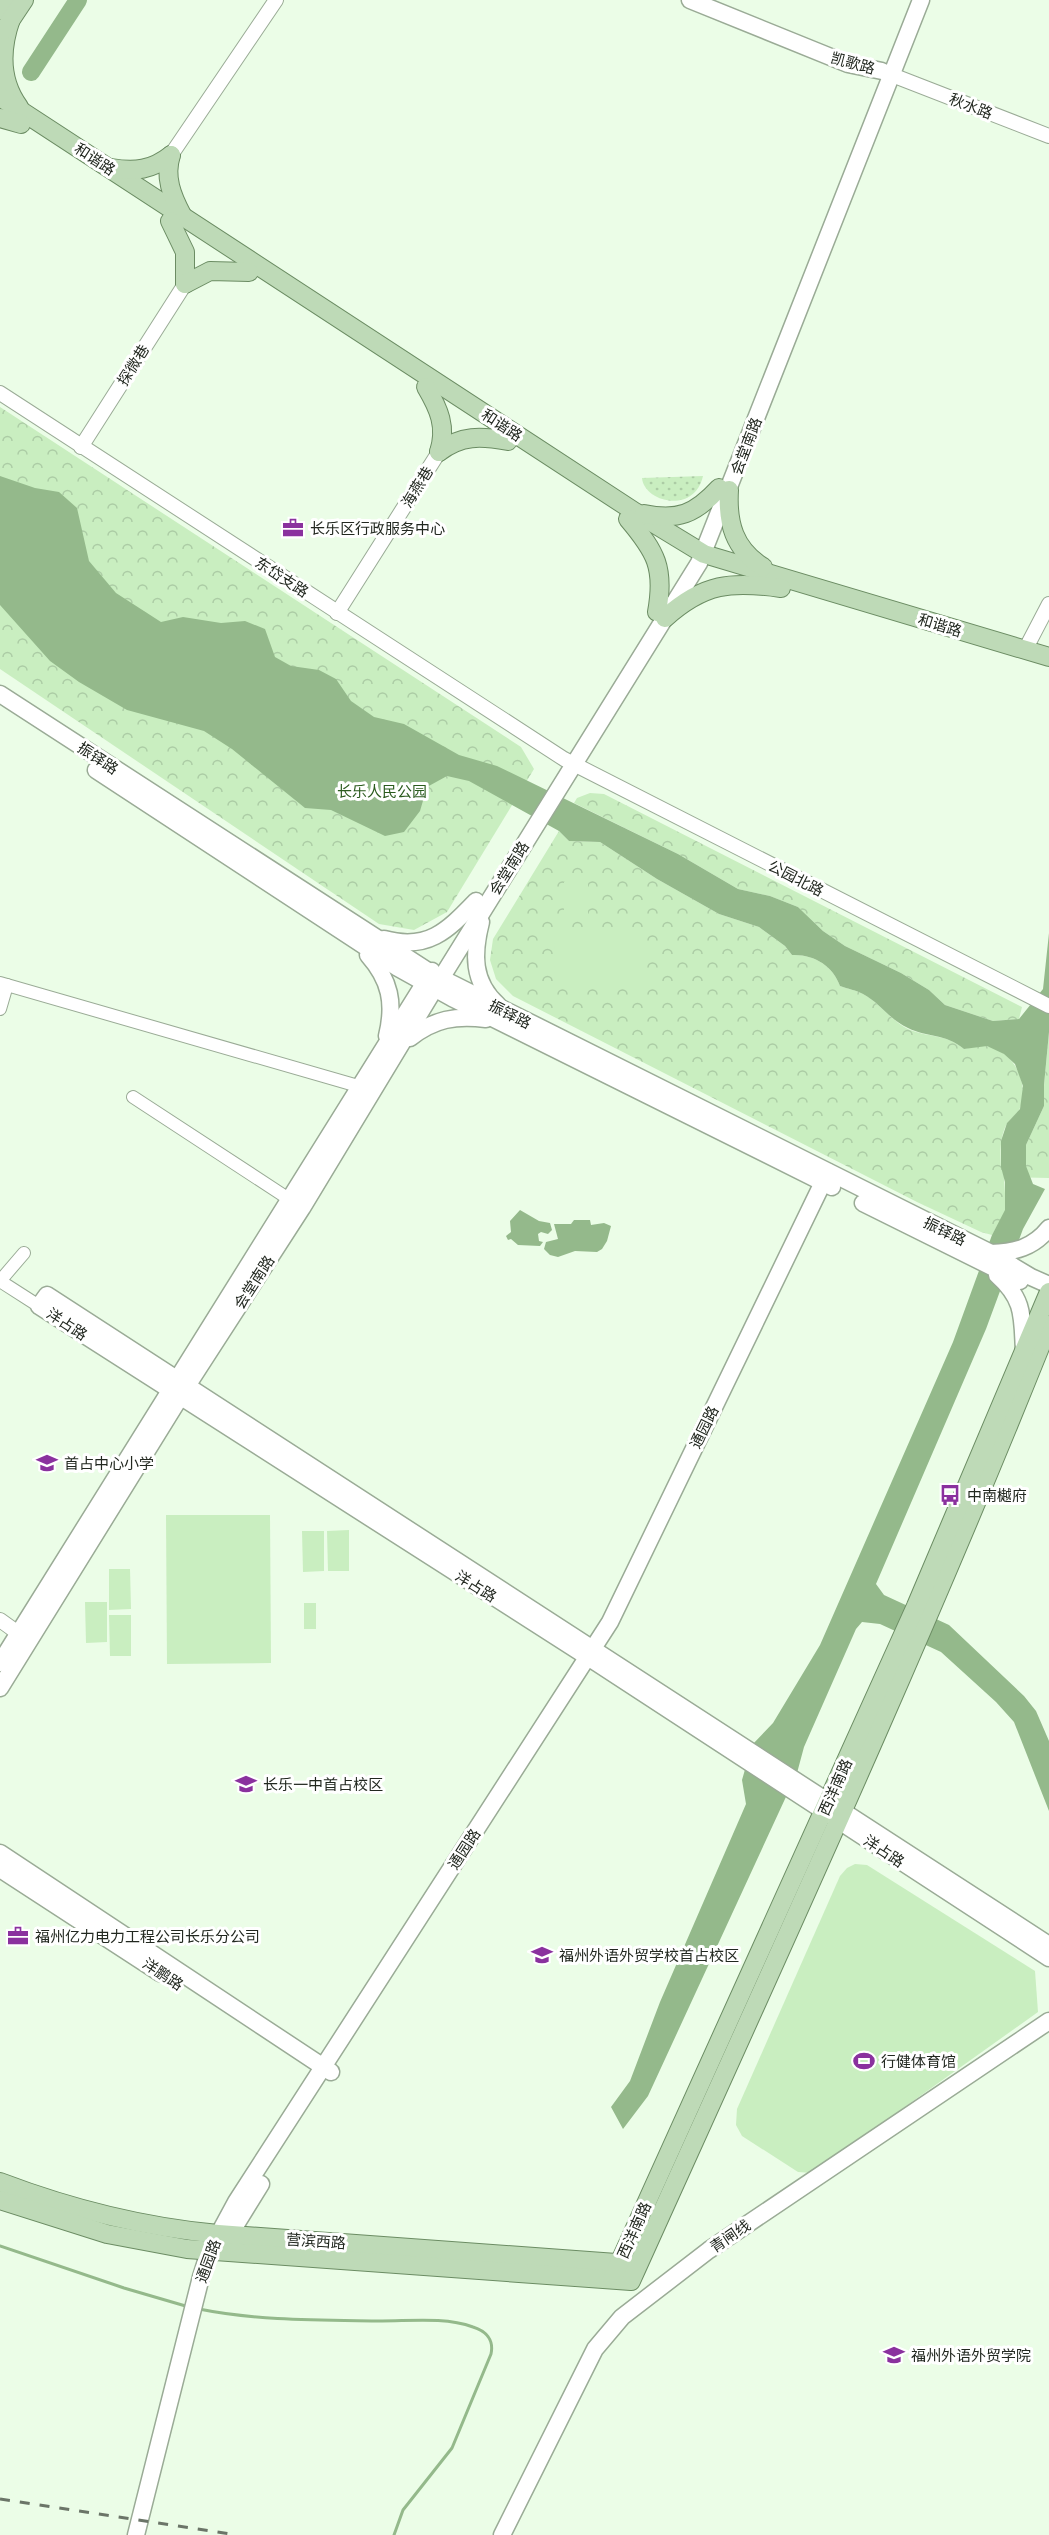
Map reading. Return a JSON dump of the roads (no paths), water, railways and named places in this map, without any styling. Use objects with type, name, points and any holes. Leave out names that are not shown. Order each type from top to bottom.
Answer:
[{"type":"main road","points":[[0,118],[23,119],[1,66],[6,0]]},
{"type":"main road","points":[[0,36],[5,15],[24,0]]},
{"type":"main road","name":"凯歌路","points":[[690,0],[848,64],[887,73]]},
{"type":"main road","name":"凯歌路","points":[[714,0],[852,53],[887,73]]},
{"type":"main road","name":"会堂南路","points":[[887,73],[910,0]]},
{"type":"main road","name":"会堂南路","points":[[0,1688],[23,1637],[368,1089],[697,556],[887,73],[921,0]]},
{"type":"main road","name":"和谐路","points":[[0,97],[23,119],[697,556],[1049,669]]},
{"type":"main road","name":"和谐路","points":[[0,110],[23,119],[108,168],[249,272],[508,441],[632,515]]},
{"type":"main road","points":[[108,168],[137,170],[151,168],[171,155]]},
{"type":"main road","points":[[171,155],[167,169],[168,180],[185,252],[185,284],[210,271],[249,272]]},
{"type":"main road","points":[[426,387],[443,423],[444,431],[439,453]]},
{"type":"main road","points":[[439,453],[451,444],[471,437],[508,441]]},
{"type":"main road","points":[[632,515],[668,517],[687,514],[724,489],[735,540],[752,560],[781,583]]},
{"type":"main road","points":[[632,515],[658,562],[661,580],[661,615]]},
{"type":"main road","points":[[661,615],[691,597],[719,586],[781,583]]},
{"type":"main road","name":"和谐路","points":[[781,583],[1049,657]]},
{"type":"main road","name":"振铎路","points":[[0,694],[357,933]]},
{"type":"main road","name":"振铎路","points":[[0,707],[433,981],[988,1259],[1049,1292]]},
{"type":"main road","points":[[357,933],[395,942],[430,939],[447,931],[481,903]]},
{"type":"main road","points":[[481,903],[476,972],[491,999],[506,1018]]},
{"type":"main road","points":[[357,933],[381,969],[389,986],[391,1050]]},
{"type":"main road","points":[[391,1050],[420,1030],[443,1019],[506,1018]]},
{"type":"main road","name":"通园路","points":[[136,2535],[203,2292],[215,2252],[224,2234],[325,2073],[595,1656],[830,1180]]},
{"type":"main road","points":[[1037,1349],[1016,1296],[988,1259],[1023,1249],[1038,1240],[1049,1228]]},
{"type":"main road","name":"西洋南路","points":[[1037,1349],[1049,1292]]},
{"type":"main road","name":"洋占路","points":[[39,1306],[178,1388],[798,1789],[1049,1945]]},
{"type":"main road","name":"西洋南路","points":[[616,2271],[833,1811],[1049,1325]]},
{"type":"main road","name":"会堂南路","points":[[0,1663],[23,1637]]},
{"type":"main road","name":"洋占路","points":[[833,1811],[1049,1958]]},
{"type":"main road","name":"西洋南路","points":[[634,2273],[768,1980],[833,1811]]},
{"type":"main road","points":[[0,1853],[325,2073]]},
{"type":"main road","name":"洋鹏路","points":[[0,1869],[325,2073]]},
{"type":"main road","name":"青闸线","points":[[502,2535],[595,2349],[622,2317],[709,2250],[1049,2021]]},
{"type":"main road","name":"营滨西路","points":[[0,2181],[49,2199],[113,2218],[155,2227],[634,2273]]},
{"type":"main road","name":"营滨西路","points":[[0,2200],[107,2234],[215,2252],[616,2271]]},
{"type":"main road","name":"通园路","points":[[145,2535],[195,2322]]},
{"type":"street","points":[[171,155],[276,0]]},
{"type":"street","name":"秋水路","points":[[887,73],[1049,136]]},
{"type":"street","name":"探微巷","points":[[81,447],[185,284]]},
{"type":"street","name":"东岱支路","points":[[0,393],[569,762]]},
{"type":"street","name":"海燕巷","points":[[337,613],[439,453]]},
{"type":"street","points":[[1025,650],[1049,604]]},
{"type":"street","name":"公园北路","points":[[569,762],[1049,1006]]},
{"type":"street","points":[[0,1009],[3,984],[368,1089]]},
{"type":"street","points":[[133,1096],[296,1204]]},
{"type":"street","points":[[24,1253],[0,1281],[39,1306]]},
{"type":"street","points":[[0,1620],[23,1637]]},
{"type":"waterway","points":[[31,72],[78,0]]},
{"type":"waterway","points":[[0,2246],[124,2288],[189,2307]]},
{"type":"waterway","points":[[199,2309],[244,2316],[290,2319],[451,2322],[473,2327],[488,2337],[492,2349],[491,2354],[452,2448],[403,2510],[394,2535]]},
{"type":"railway","points":[[0,2499],[237,2535]]},
{"type":"place","name":"长乐区行政服务中心","points":[[293,528]]},
{"type":"place","name":"首占中心小学","points":[[47,1463]]},
{"type":"place","name":"中南樾府","points":[[950,1495]]},
{"type":"place","name":"长乐一中首占校区","points":[[246,1784]]},
{"type":"place","name":"福州亿力电力工程公司长乐分公司","points":[[18,1936]]},
{"type":"place","name":"福州外语外贸学校首占校区","points":[[542,1955]]},
{"type":"place","name":"行健体育馆","points":[[864,2061]]},
{"type":"place","name":"福州外语外贸学院","points":[[894,2355]]},
{"type":"park label","name":"长乐人民公园","points":[[382,791]]}]
